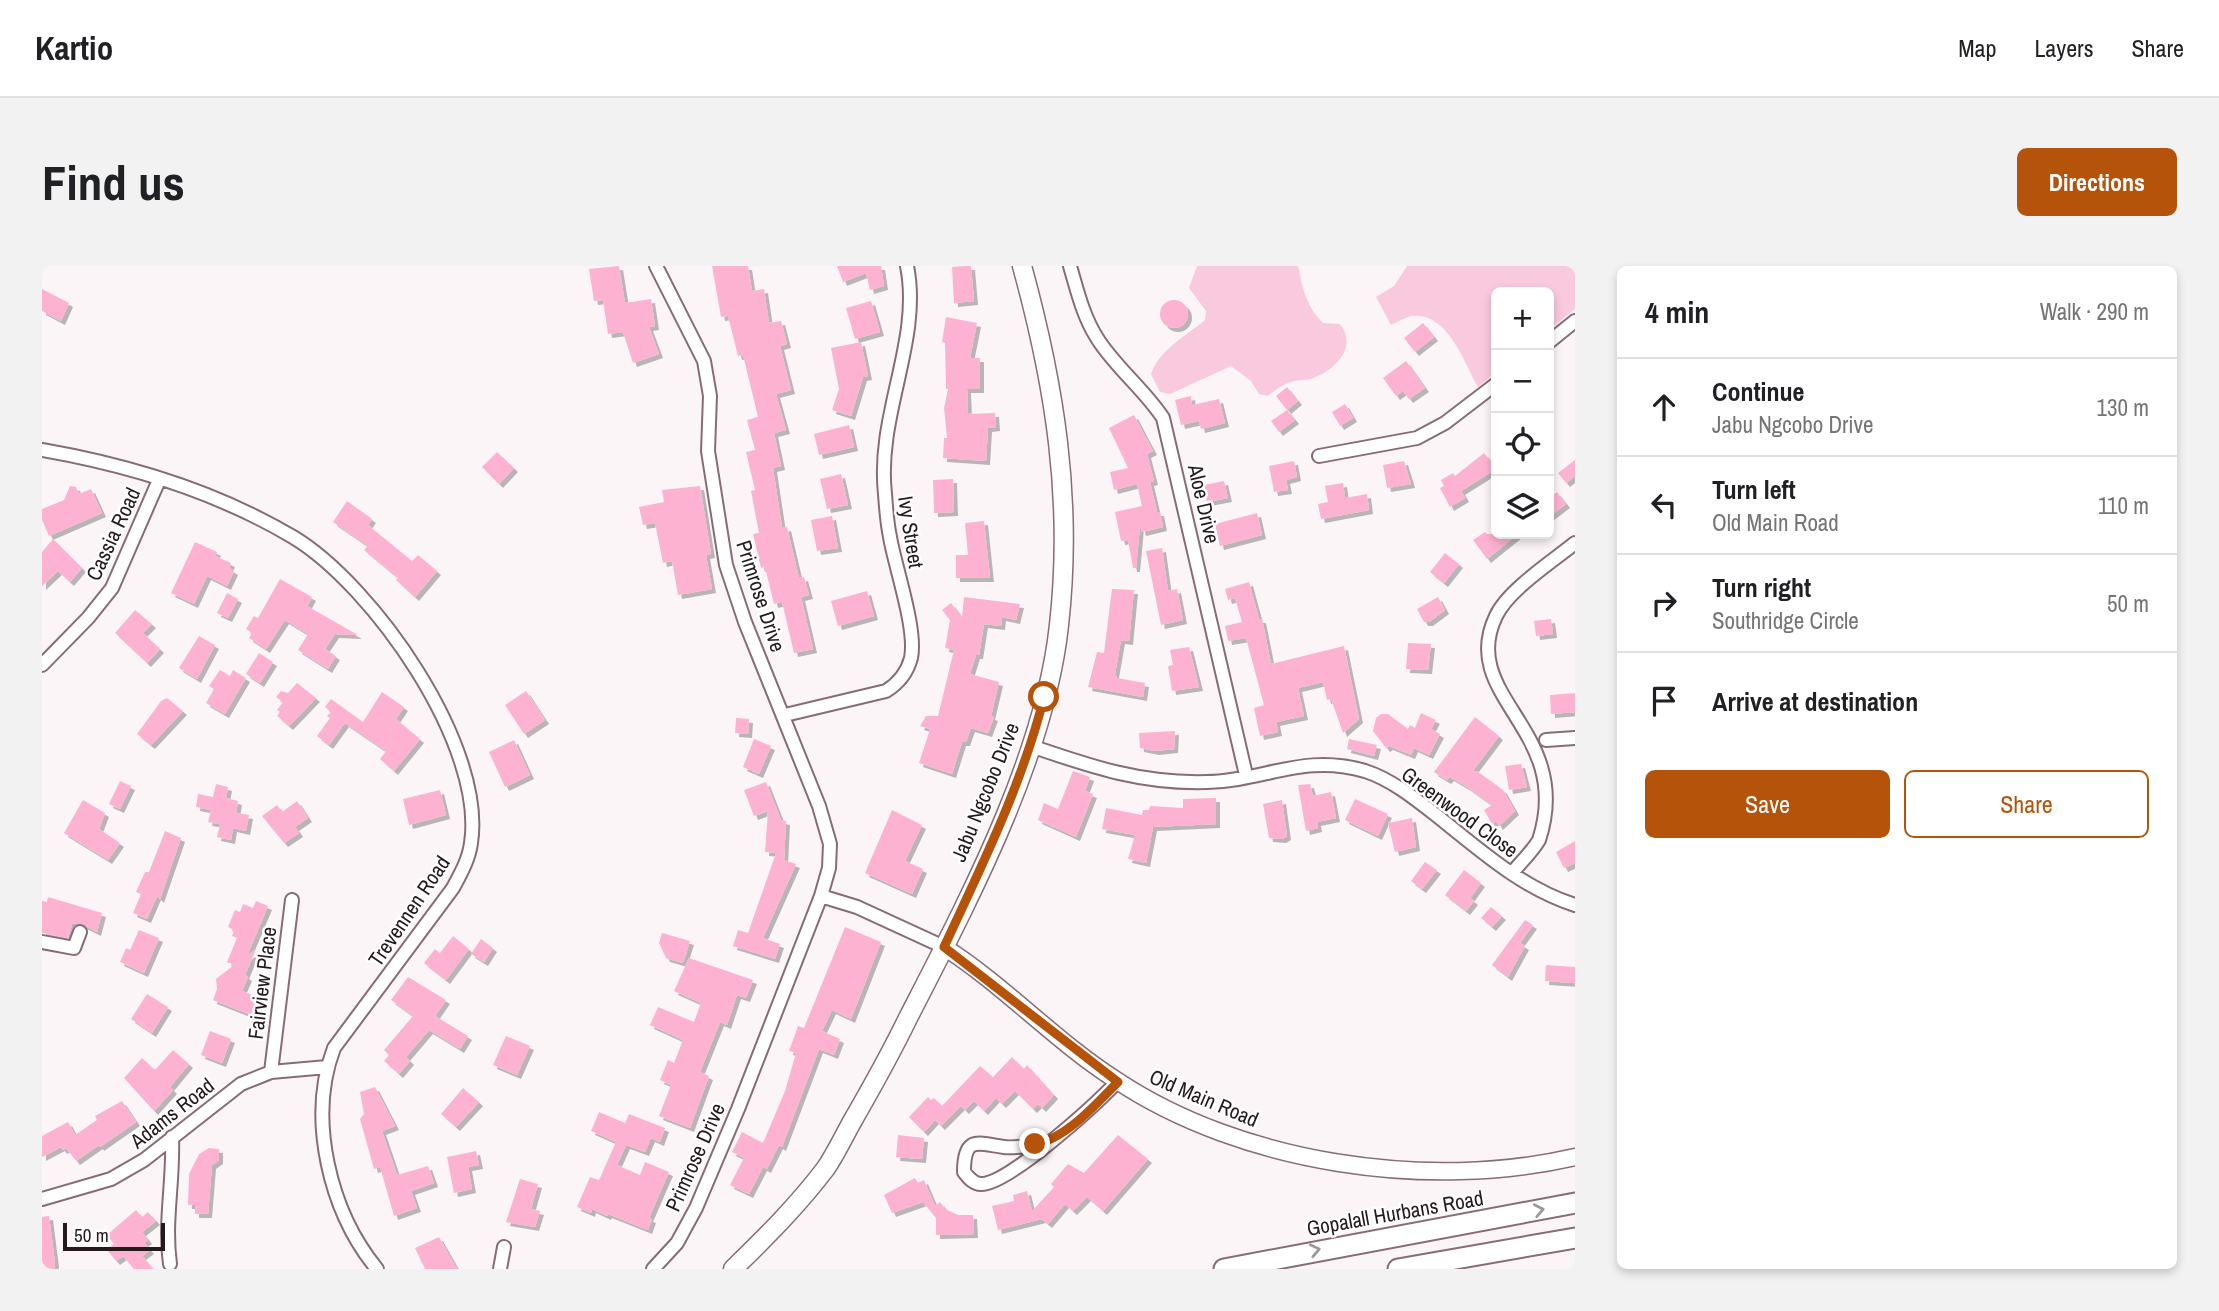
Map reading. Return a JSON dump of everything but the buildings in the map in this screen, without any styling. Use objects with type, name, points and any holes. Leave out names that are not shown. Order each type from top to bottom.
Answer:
[{"type":"main road","name":"Jabu Ngcobo Drive","points":[[733,1269],[776,1228],[827,1166],[886,1062],[944,947],[1006,812],[1031,746],[1059,627],[1063,502],[1060,440],[1037,319],[1022,266]]},
{"type":"main road","name":"Gopalall Hurbans Road","points":[[1224,1269],[1575,1203]]},
{"type":"main road","points":[[1398,1269],[1575,1238]]},
{"type":"street","name":"Primrose Drive","points":[[653,1269],[677,1243],[696,1208],[738,1109],[821,896],[829,868],[830,845],[785,715],[745,622],[726,565],[708,451],[710,396],[704,361],[656,266]]},
{"type":"street","name":"Ivy Street","points":[[785,715],[886,691],[900,682],[911,658],[912,636],[889,534],[884,484],[885,437],[910,317],[907,266]]},
{"type":"street","name":"Aloe Drive","points":[[1070,266],[1084,314],[1098,340],[1148,396],[1163,418],[1247,775]]},
{"type":"street","points":[[1554,338],[1575,321]]},
{"type":"street","points":[[1319,456],[1417,438],[1445,423],[1491,388]]},
{"type":"street","name":"Trevennen Road","points":[[42,450],[109,463],[159,480],[266,523],[294,538],[336,572],[388,629],[413,664],[443,717],[463,769],[470,797],[472,822],[466,863],[453,887],[334,1048],[327,1067],[324,1142],[333,1182],[362,1250],[377,1269]]},
{"type":"street","name":"Cassia Road","points":[[42,665],[88,618],[112,588],[159,480]]},
{"type":"street","points":[[1512,873],[1539,840],[1551,811],[1556,785],[1549,750],[1496,675],[1490,634],[1496,614],[1510,598],[1575,543]]},
{"type":"street","points":[[1549,750],[1575,738]]},
{"type":"street","name":"Greenwood Close","points":[[1031,746],[1122,776],[1162,782],[1211,782],[1297,765],[1332,765],[1366,772],[1409,793],[1532,887],[1575,905]]},
{"type":"street","points":[[821,896],[857,907],[944,947]]},
{"type":"street","name":"Fairview Place","points":[[271,1072],[292,900]]},
{"type":"street","points":[[42,942],[74,948],[80,932]]},
{"type":"street","name":"Old Main Road","points":[[944,947],[1118,1082],[1180,1114],[1241,1140],[1322,1160],[1401,1170],[1463,1172],[1538,1166],[1575,1157]]},
{"type":"street","name":"Adams Road","points":[[42,1199],[111,1179],[144,1160],[241,1084],[271,1072],[327,1067]]},
{"type":"street","points":[[1049,1142],[1003,1147],[990,1142],[979,1143],[968,1148],[964,1158],[964,1171],[971,1180],[981,1184],[996,1180],[1049,1142],[1093,1107],[1118,1082]]},
{"type":"street","points":[[170,1264],[167,1241],[174,1169],[172,1137]]},
{"type":"street","points":[[500,1269],[504,1247]]},
{"type":"shaded area","points":[[1197,266],[1298,266],[1313,310],[1323,323],[1340,324],[1345,332],[1347,341],[1342,356],[1322,374],[1288,383],[1267,396],[1259,394],[1251,381],[1231,366],[1170,394],[1160,392],[1151,374],[1155,365],[1167,351],[1205,320],[1206,311],[1189,288]]},
{"type":"shaded area","points":[[1407,266],[1575,266],[1575,309],[1554,326],[1554,287],[1491,287],[1491,376],[1478,387],[1453,341],[1436,322],[1425,317],[1412,316],[1391,325],[1376,297],[1394,286]]},
{"type":"route","points":[[1035,1144],[1049,1142],[1093,1107],[1118,1082],[944,947],[1006,812],[1031,746],[1044,697]]}]
